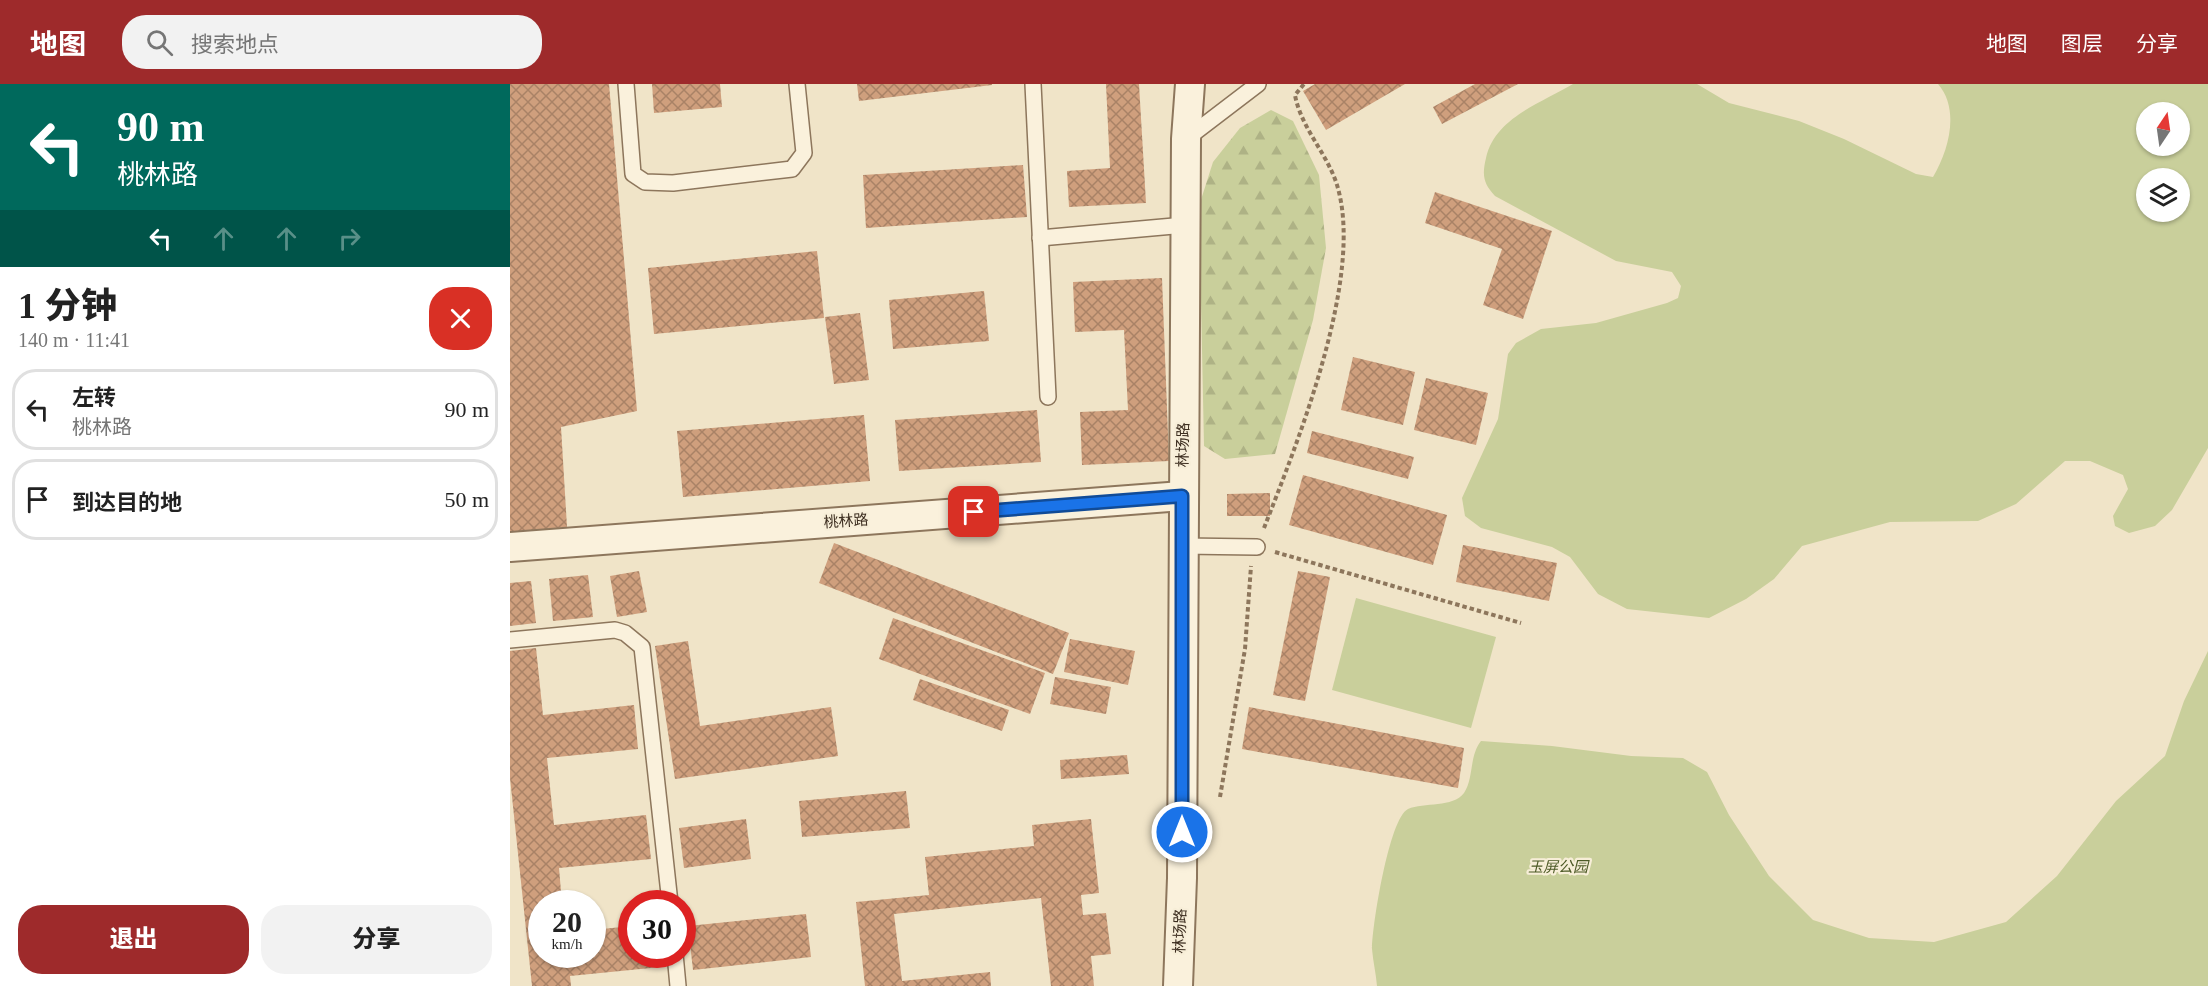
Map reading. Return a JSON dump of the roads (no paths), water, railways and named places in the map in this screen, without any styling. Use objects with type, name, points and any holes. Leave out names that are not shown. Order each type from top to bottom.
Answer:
[{"type":"street","name":"林场路","points":[[1178,986],[1182,878],[1182,496],[1186,139],[1190,84]]},
{"type":"street","name":"桃林路","points":[[510,547],[1182,496]]},
{"type":"lane","points":[[626,84],[633,174],[645,182],[673,183],[792,169],[804,153],[797,84]]},
{"type":"lane","points":[[1034,84],[1048,397]]},
{"type":"lane","points":[[1186,139],[1258,84]]},
{"type":"lane","points":[[1040,238],[1185,225]]},
{"type":"lane","points":[[1182,546],[1257,547]]},
{"type":"lane","points":[[510,640],[615,630],[625,633],[642,647],[669,890]]},
{"type":"lane","points":[[676,968],[678,986]]},
{"type":"park label","name":"玉屏公园","points":[[1558,867]]}]
